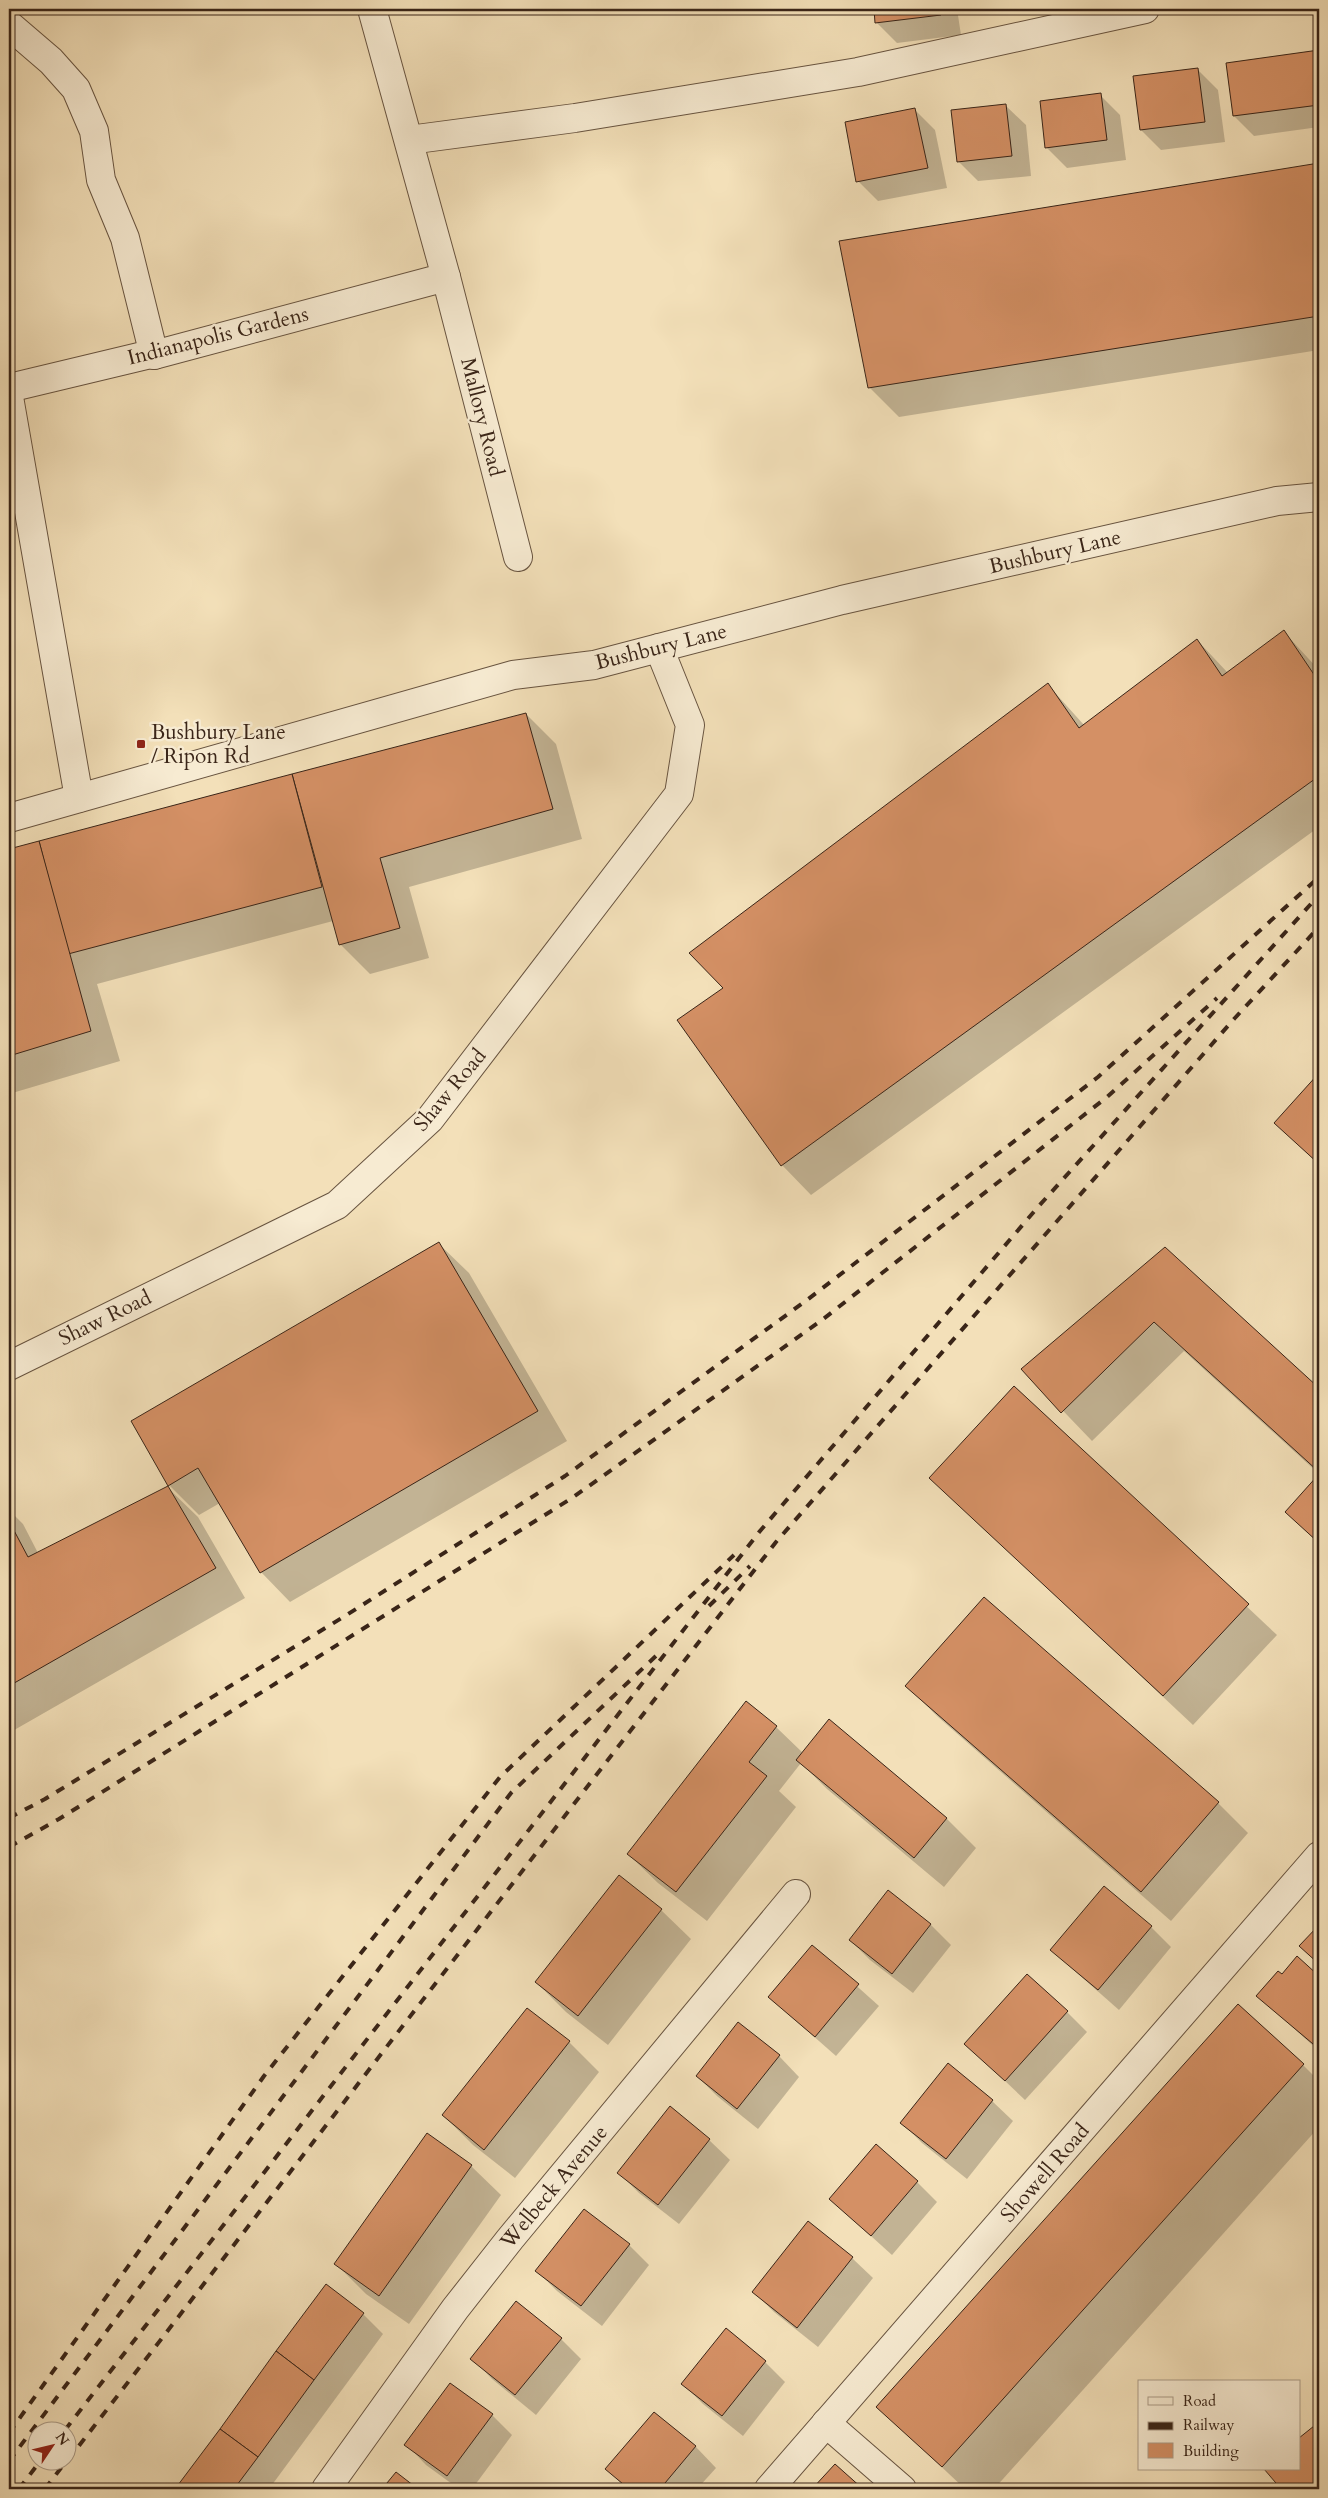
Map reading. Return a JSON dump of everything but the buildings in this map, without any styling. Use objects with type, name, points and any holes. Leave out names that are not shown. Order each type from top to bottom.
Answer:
[{"type":"street","name":"Mallory Road","points":[[372,9],[409,140],[436,279],[518,557]]},
{"type":"street","points":[[409,140],[575,118],[858,72],[1145,9]]},
{"type":"street","points":[[9,25],[51,61],[76,89],[94,131],[101,180],[125,238],[154,355]]},
{"type":"street","name":"Indianapolis Gardens","points":[[9,388],[151,354],[154,355],[436,279]]},
{"type":"street","points":[[9,397],[79,798]]},
{"type":"street","name":"Bushbury Lane","points":[[9,818],[513,675],[594,665],[842,600],[1277,501],[1319,497]]},
{"type":"street","name":"Shaw Road","points":[[9,1366],[336,1205],[430,1119],[679,794],[690,725],[659,648]]},
{"type":"street","name":"Showell Road","points":[[769,2489],[1319,1856]]},
{"type":"street","name":"Welbeck Avenue","points":[[326,2489],[455,2309],[510,2238],[796,1894]]},
{"type":"street","points":[[826,2424],[902,2489]]},
{"type":"railway","points":[[9,1818],[45,1799],[345,1616],[565,1476],[807,1300],[1098,1077],[1319,877]]},
{"type":"railway","points":[[73,2420],[760,1531],[1038,1207],[1319,895]]},
{"type":"railway","points":[[78,2447],[776,1542],[1234,1019],[1319,927]]},
{"type":"railway","points":[[9,1847],[59,1819],[572,1498],[822,1320],[1107,1097],[1217,998]]},
{"type":"railway","points":[[9,2433],[264,2076],[500,1777],[734,1555]]},
{"type":"railway","points":[[709,1606],[750,1566]]},
{"type":"railway","points":[[9,2461],[511,1793],[658,1654]]},
{"type":"railway","points":[[19,2489],[33,2470]]},
{"type":"railway","points":[[45,2489],[59,2470]]},
{"type":"place","name":"Bushbury Lane / Ripon Rd","points":[[141,744]]}]
